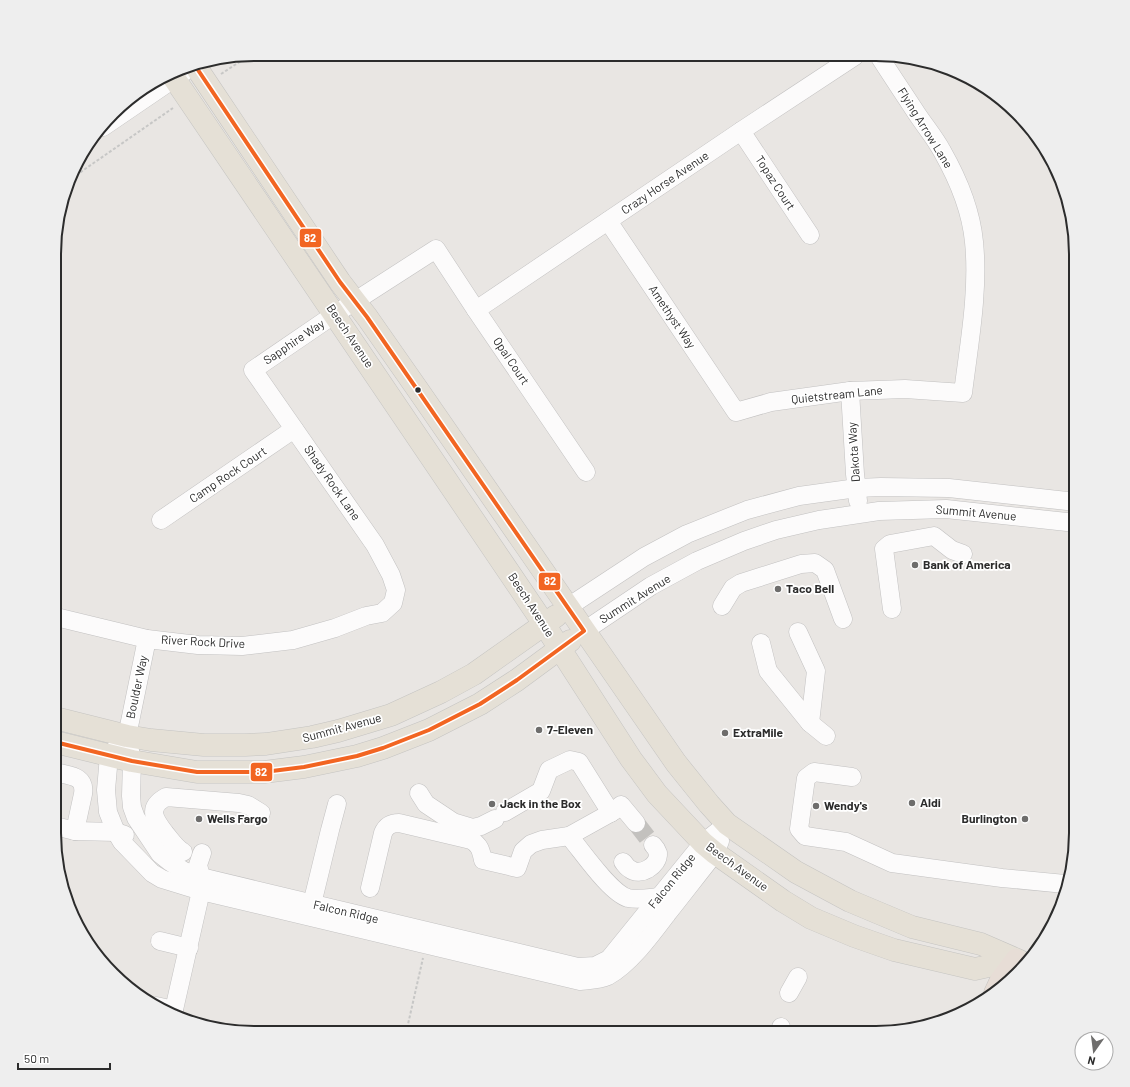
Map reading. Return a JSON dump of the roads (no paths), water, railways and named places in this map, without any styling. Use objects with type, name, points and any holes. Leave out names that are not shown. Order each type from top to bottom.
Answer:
[{"type":"main road","name":"Beech Avenue","points":[[198,70],[340,282],[355,301],[676,763],[727,824],[796,872],[850,901],[912,926],[981,944],[1018,963]]},
{"type":"main road","name":"Beech Avenue","points":[[175,78],[544,624],[631,760],[657,794],[709,848],[783,901],[811,918],[854,936],[894,950],[975,969],[1016,965]]},
{"type":"main road","name":"Summit Avenue","points":[[61,720],[127,736],[204,745],[245,745],[312,737],[391,715],[441,692],[474,674],[568,608]]},
{"type":"main road","name":"Summit Avenue","points":[[61,744],[132,761],[197,772],[257,772],[304,767],[357,756],[383,748],[429,730],[480,704],[584,631]]},
{"type":"street","name":"Crazy Horse Avenue","points":[[476,310],[847,61]]},
{"type":"street","name":"Flying Arrow Lane","points":[[882,61],[942,150],[965,201],[970,220],[974,241],[976,267],[975,291],[963,392]]},
{"type":"street","points":[[124,112],[163,84]]},
{"type":"street","name":"Topaz Court","points":[[741,131],[810,235]]},
{"type":"street","name":"Amethyst Way","points":[[608,221],[736,412]]},
{"type":"street","name":"Sapphire Way","points":[[253,370],[335,314],[436,249]]},
{"type":"street","name":"Opal Court","points":[[436,249],[586,472]]},
{"type":"street","name":"Shady Rock Lane","points":[[253,370],[375,545],[391,575],[396,590],[393,603]]},
{"type":"street","name":"Quietstream Lane","points":[[736,412],[771,402],[850,391],[906,389],[963,392]]},
{"type":"street","name":"Dakota Way","points":[[850,391],[860,513]]},
{"type":"street","name":"Camp Rock Court","points":[[160,520],[294,429]]},
{"type":"street","name":"Summit Avenue","points":[[568,608],[644,557],[687,534],[747,510],[799,496],[857,488],[949,488],[1069,501]]},
{"type":"street","name":"Summit Avenue","points":[[584,631],[651,586],[697,560],[776,530],[819,520],[879,511],[946,509],[1069,522]]},
{"type":"street","points":[[892,609],[884,549],[890,544],[934,536],[952,550],[963,554]]},
{"type":"street","points":[[722,606],[733,588],[741,582],[801,564],[815,563],[825,570],[843,619]]},
{"type":"street","name":"River Rock Drive","points":[[61,618],[147,639],[198,645],[242,646],[293,640],[335,628],[366,616],[382,613],[393,603]]},
{"type":"street","points":[[798,632],[816,671],[810,723]]},
{"type":"street","name":"Boulder Way","points":[[127,736],[147,639]]},
{"type":"street","points":[[761,643],[768,670],[810,723],[826,736]]},
{"type":"street","points":[[109,756],[127,736]]},
{"type":"street","name":"Falcon Ridge","points":[[127,736],[132,761],[130,796],[136,818],[160,854],[201,884],[580,981],[599,979],[607,976],[619,968],[649,938],[709,848],[727,824]]},
{"type":"street","name":"Falcon Ridge","points":[[109,756],[106,790],[108,812],[116,832],[129,850],[152,873],[162,879],[201,884],[312,904],[578,967],[595,966],[609,959],[659,897],[709,848]]},
{"type":"street","points":[[419,793],[426,804],[453,822],[473,828],[481,826],[500,816],[541,791],[549,770],[570,760],[579,762],[616,809],[636,823]]},
{"type":"street","points":[[852,777],[814,772],[806,778],[799,829],[805,836],[846,842],[892,863],[1002,878],[1062,884]]},
{"type":"street","points":[[61,774],[79,778],[83,783],[83,794],[75,831]]},
{"type":"street","points":[[183,852],[177,848],[155,818],[154,812],[156,805],[160,800],[166,797],[239,803],[248,805],[262,813]]},
{"type":"street","points":[[312,904],[337,804]]},
{"type":"street","points":[[370,888],[385,828],[393,823],[399,823],[471,840],[479,846],[483,860],[517,868],[523,852],[531,844],[542,840],[569,836],[616,809]]},
{"type":"street","points":[[61,828],[75,831],[116,832],[131,838],[162,866],[184,871]]},
{"type":"street","points":[[75,831],[89,838],[129,850]]},
{"type":"street","points":[[569,836],[609,885],[618,893],[628,898],[639,899],[659,897]]},
{"type":"street","points":[[623,862],[630,870],[643,872],[649,869],[656,862],[658,857],[658,851],[653,845]]},
{"type":"street","points":[[175,1009],[189,948],[201,884],[198,865],[202,853]]},
{"type":"street","points":[[160,940],[189,948]]},
{"type":"street","points":[[789,993],[798,977]]},
{"type":"tunnel","points":[[636,823],[653,845]]},
{"type":"place","name":"Bank of America","points":[[915,565]]},
{"type":"place","name":"Taco Bell","points":[[778,589]]},
{"type":"place","name":"7-Eleven","points":[[539,730]]},
{"type":"place","name":"ExtraMile","points":[[725,733]]},
{"type":"place","name":"Aldi","points":[[912,803]]},
{"type":"place","name":"Jack in the Box","points":[[492,804]]},
{"type":"place","name":"Wendy's","points":[[816,806]]},
{"type":"place","name":"Wells Fargo","points":[[199,819]]},
{"type":"place","name":"Burlington","points":[[1025,819]]}]
